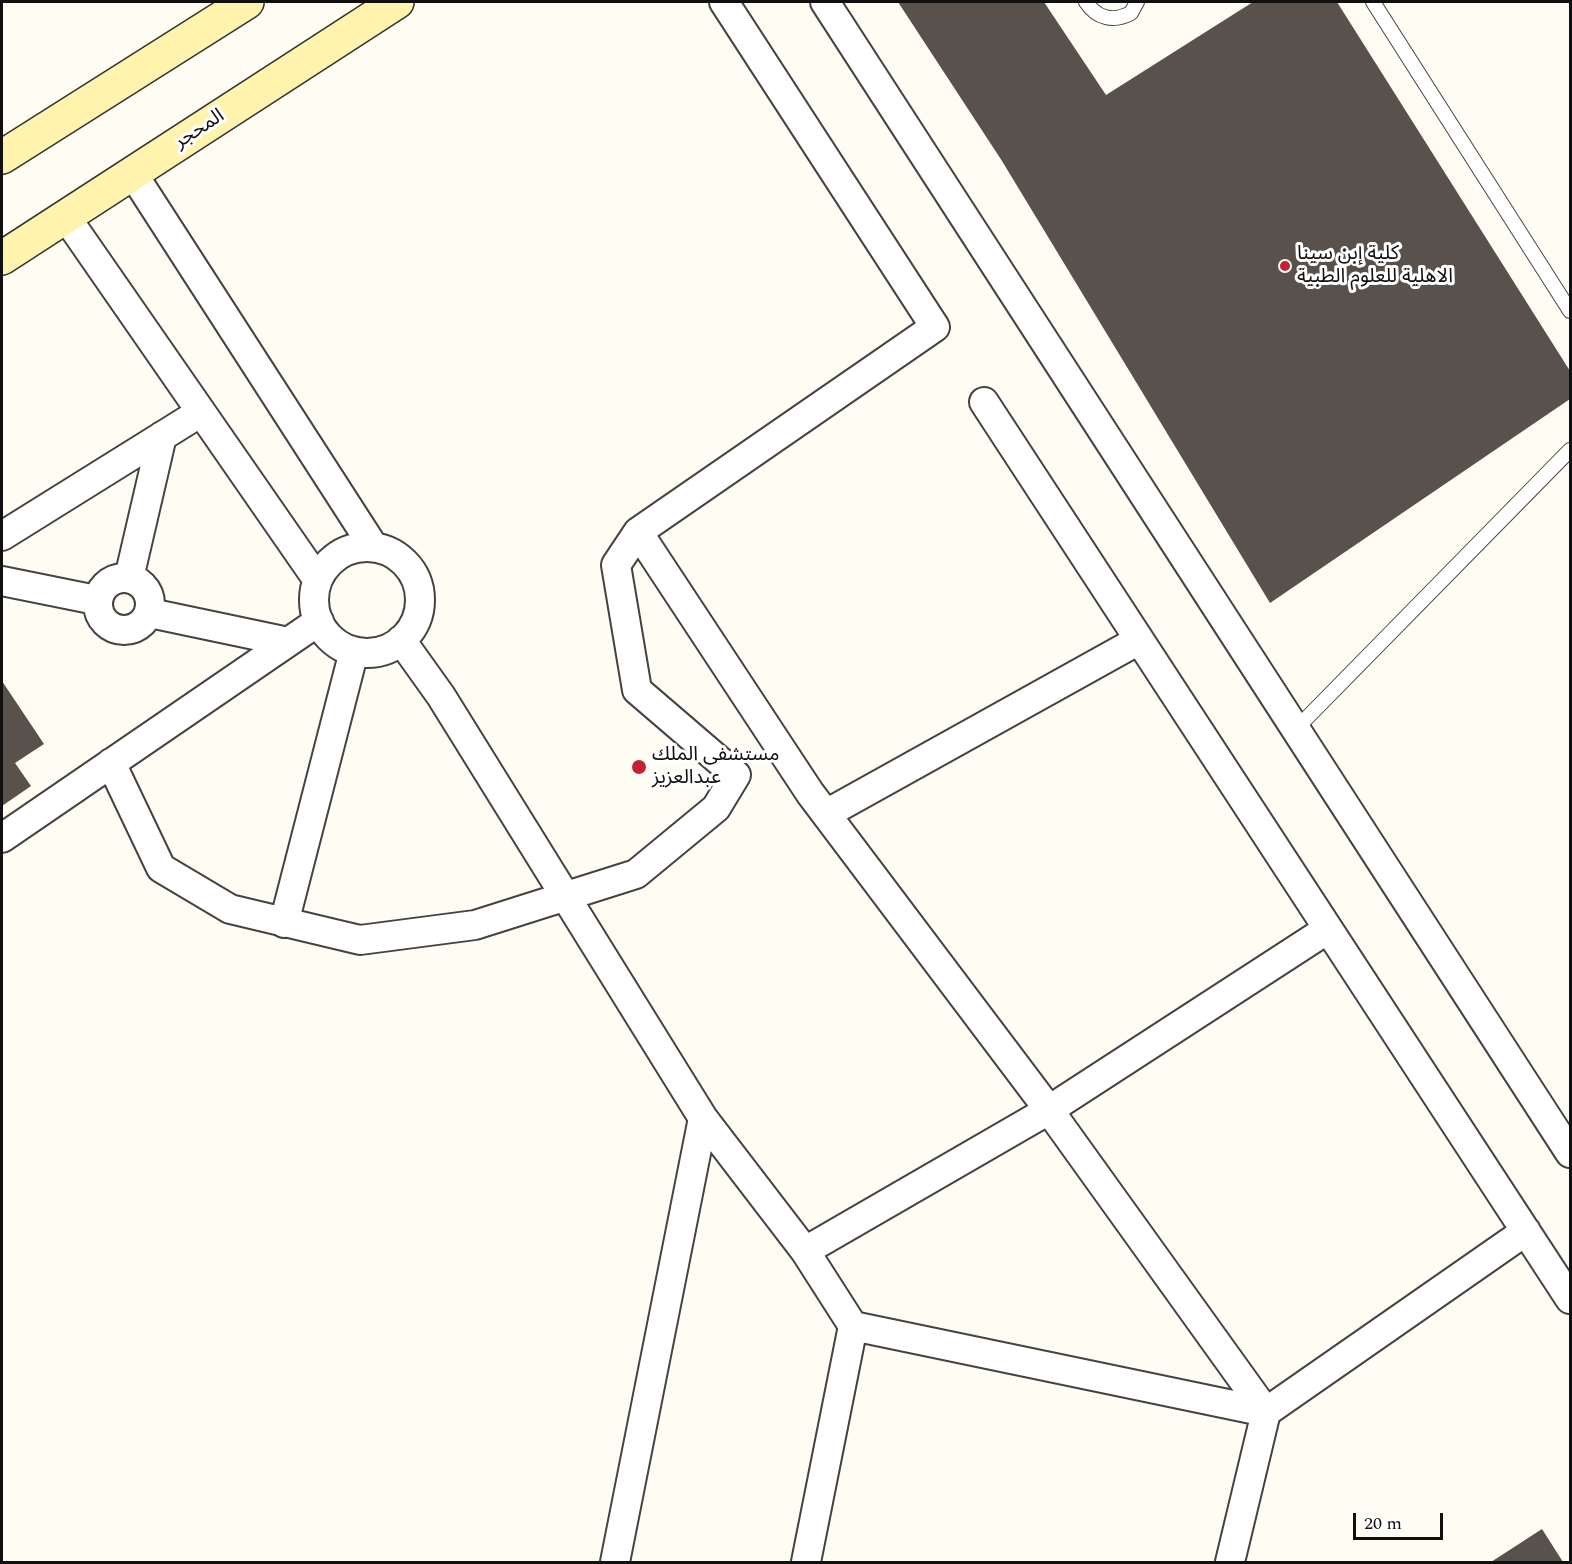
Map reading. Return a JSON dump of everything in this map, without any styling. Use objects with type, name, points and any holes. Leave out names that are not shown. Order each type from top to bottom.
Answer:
[{"type":"main road","points":[[2,157],[247,2]]},
{"type":"main road","name":"المحجر","points":[[2,258],[397,2]]},
{"type":"street","points":[[111,763],[161,868],[230,909],[360,940],[475,925],[636,874],[716,808],[736,775],[637,690],[616,565],[638,532],[935,327],[724,2]]},
{"type":"street","points":[[825,2],[1570,1153]]},
{"type":"street","points":[[133,174],[373,546]]},
{"type":"street","points":[[66,217],[317,579]]},
{"type":"street","points":[[984,402],[1570,1299]]},
{"type":"street","points":[[2,536],[201,412]]},
{"type":"street","points":[[129,578],[162,436]]},
{"type":"street","points":[[638,532],[810,793],[1049,1110],[1266,1412]]},
{"type":"street","points":[[373,546],[389,551],[405,561],[417,579],[421,601],[418,618],[411,632],[391,649],[366,654],[344,648],[323,630],[313,603],[317,579],[328,563],[346,550],[373,546]]},
{"type":"street","points":[[129,578],[143,585],[151,598],[150,613],[137,628],[115,630],[101,619],[96,600],[103,587],[113,579],[129,578]]},
{"type":"street","points":[[2,582],[96,600]]},
{"type":"street","points":[[150,613],[288,642]]},
{"type":"street","points":[[2,838],[320,621]]},
{"type":"street","points":[[401,640],[441,696],[703,1118],[805,1251],[853,1326],[806,1563]]},
{"type":"street","points":[[826,814],[1139,640]]},
{"type":"street","points":[[284,923],[354,651]]},
{"type":"street","points":[[805,1251],[1049,1110],[1328,929]]},
{"type":"street","points":[[615,1563],[703,1118]]},
{"type":"street","points":[[1230,1563],[1266,1412],[1526,1230]]},
{"type":"street","points":[[853,1326],[1266,1412]]},
{"type":"lane","points":[[1086,2],[1105,18],[1114,19],[1131,13],[1137,2]]},
{"type":"lane","points":[[1373,2],[1570,311]]},
{"type":"lane","points":[[1296,729],[1570,450]]},
{"type":"building","name":"كلية إبن سينا الاهلية للعلوم الطبية","points":[[898,2],[1044,2],[1106,95],[1253,2],[1337,2],[1570,371],[1570,399],[1270,603],[1002,161]]},
{"type":"building","points":[[2,681],[44,744],[15,763],[31,786],[2,806]]},
{"type":"building","points":[[1542,1529],[1563,1562],[1491,1562]]},
{"type":"place","name":"كلية إبن سينا الاهلية للعلوم الطبية","points":[[1285,266]]},
{"type":"place","name":"مستشفى الملك عبدالعزيز","points":[[639,767]]}]
